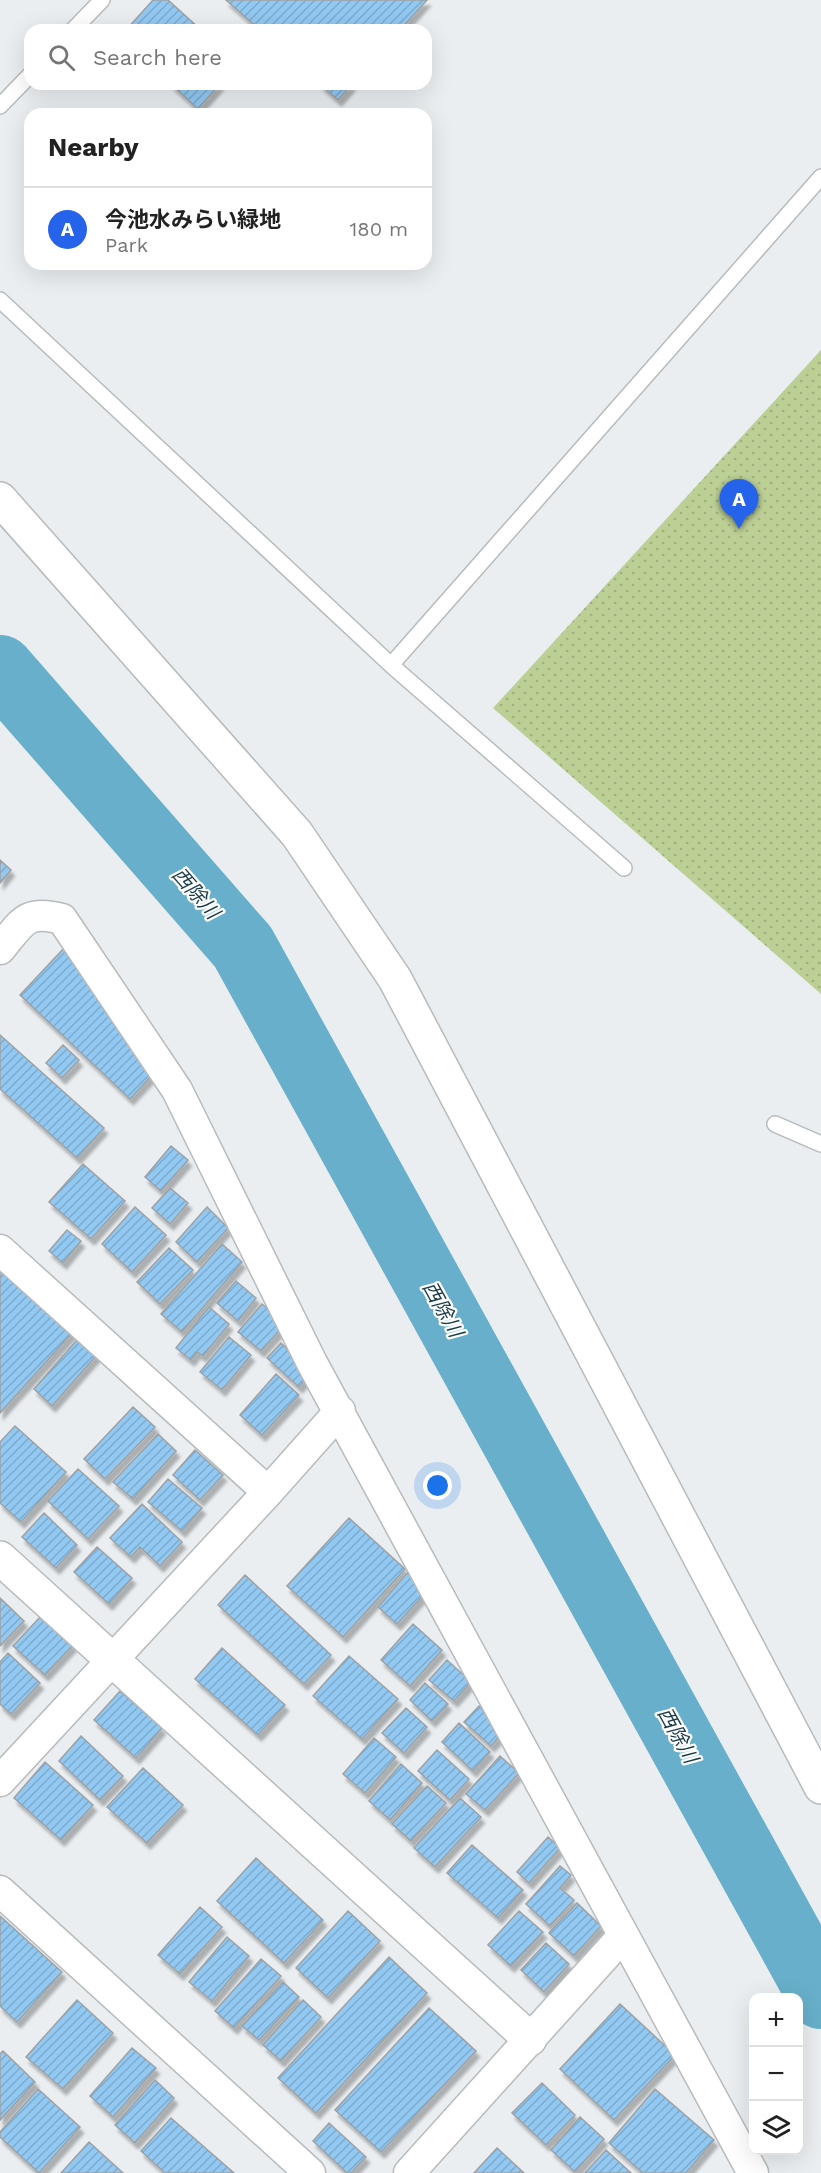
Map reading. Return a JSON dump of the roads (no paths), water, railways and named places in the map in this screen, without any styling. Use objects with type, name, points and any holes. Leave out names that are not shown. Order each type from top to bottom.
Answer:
[{"type":"street","points":[[0,499],[297,834],[395,979],[821,1786]]},
{"type":"street","points":[[0,949],[27,918],[44,915],[62,919],[177,1090],[312,1362],[753,2173]]},
{"type":"street","points":[[0,1250],[268,1492]]},
{"type":"street","points":[[0,1781],[340,1411]]},
{"type":"street","points":[[0,1558],[530,2039]]},
{"type":"street","points":[[0,1891],[310,2173]]},
{"type":"street","points":[[409,2173],[623,1936]]},
{"type":"lane","points":[[79,24],[102,0]]},
{"type":"lane","points":[[0,106],[24,81]]},
{"type":"lane","points":[[392,665],[821,177]]},
{"type":"lane","points":[[0,300],[392,665],[624,868]]},
{"type":"lane","points":[[775,1124],[821,1144]]},
{"type":"waterway","name":"西除川","points":[[0,669],[243,947],[821,1995]]},
{"type":"place","name":"今池水みらい緑地","points":[[739,529]]}]
